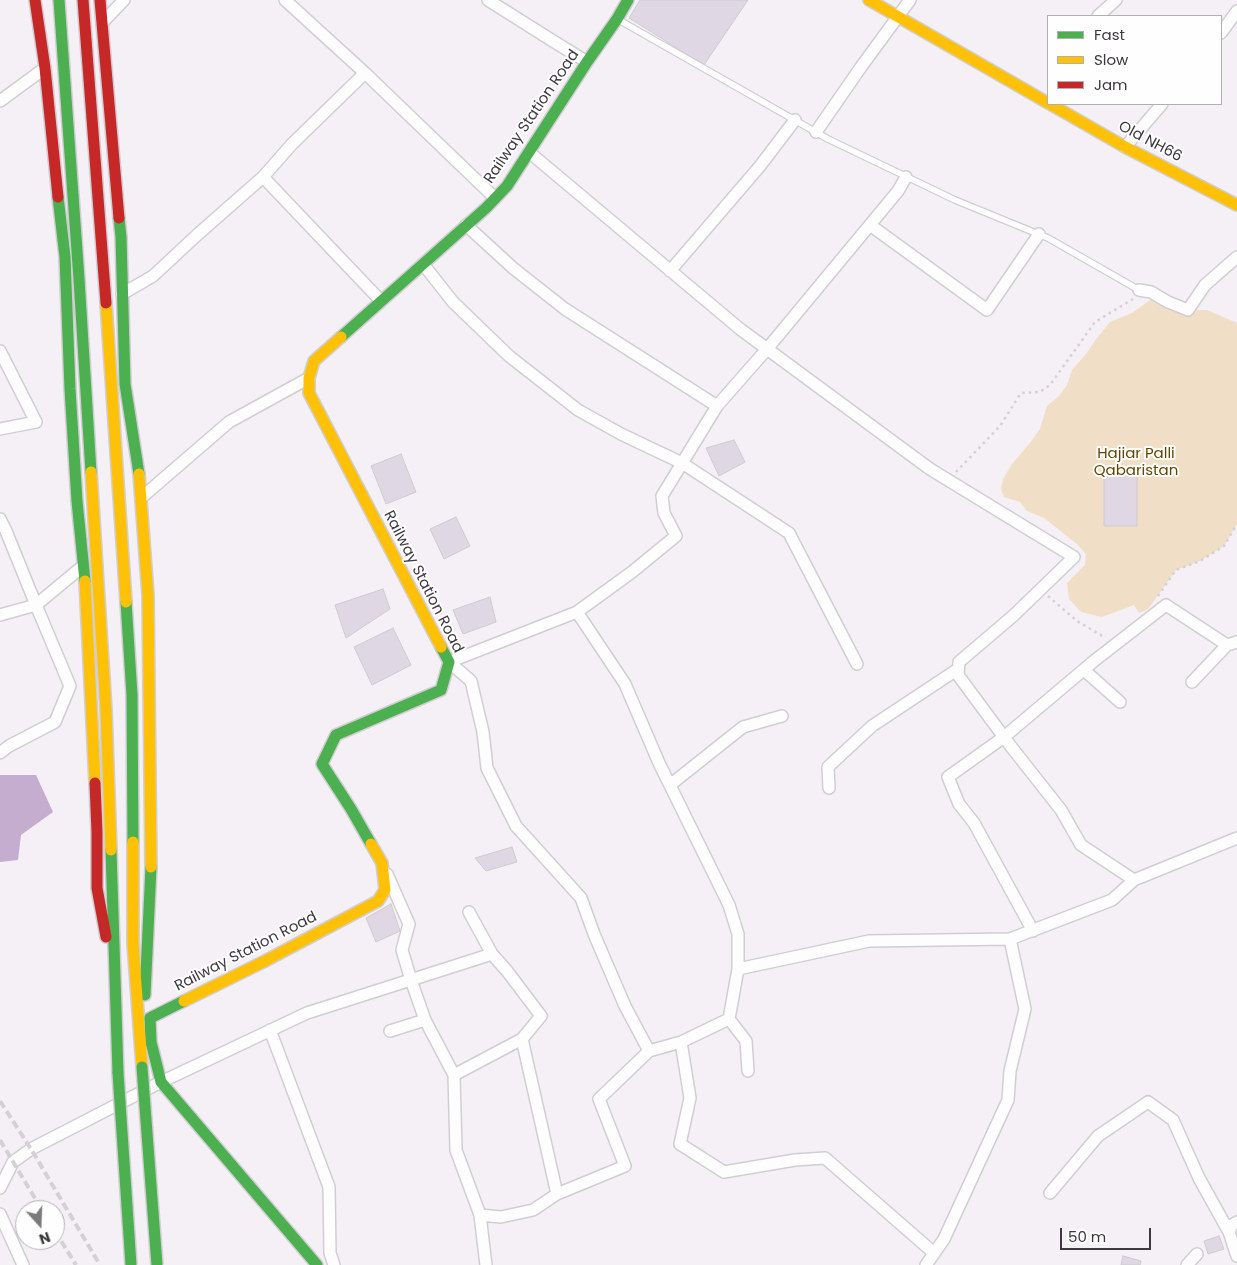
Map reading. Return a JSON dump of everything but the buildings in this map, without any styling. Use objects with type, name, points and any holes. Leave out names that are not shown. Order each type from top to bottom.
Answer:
[{"type":"main road","points":[[35,0],[45,68],[65,257],[70,398],[86,596],[97,832],[97,888],[114,978]]},
{"type":"main road","points":[[59,0],[78,260],[106,710],[118,1073],[130,1265]]},
{"type":"main road","points":[[83,0],[109,337],[132,695],[133,943],[142,1053]]},
{"type":"main road","points":[[100,0],[121,237],[125,384],[140,480],[148,595],[152,800],[151,867],[142,1067],[157,1265]]},
{"type":"main road","name":"Railway Station Road","points":[[317,1265],[161,1082],[151,1042],[150,1018],[265,961],[378,900],[385,890],[382,864],[322,764],[336,735],[441,690],[449,662],[309,392],[314,361],[507,186],[628,0]]},
{"type":"main road","name":"Old NH66","points":[[869,0],[1047,99]]},
{"type":"main road","name":"Old NH66","points":[[1056,105],[1125,147],[1237,205]]},
{"type":"street","points":[[102,22],[124,0]]},
{"type":"street","points":[[287,0],[495,198]]},
{"type":"street","points":[[488,0],[587,62]]},
{"type":"street","points":[[816,132],[910,0]]},
{"type":"street","points":[[1099,15],[1116,0]]},
{"type":"street","points":[[1222,31],[1237,11]]},
{"type":"street","points":[[0,101],[45,68]]},
{"type":"street","points":[[122,294],[153,276],[263,177],[292,144],[365,73]]},
{"type":"street","points":[[1125,147],[1161,105]]},
{"type":"street","points":[[670,270],[760,166],[796,120]]},
{"type":"street","points":[[529,152],[740,329],[930,469],[1074,557],[1013,616],[959,662],[958,675],[1061,810],[1081,845],[1134,880]]},
{"type":"street","points":[[263,177],[380,301]]},
{"type":"street","points":[[649,1051],[625,1006],[594,934],[581,898],[516,826],[487,768],[483,732],[470,682],[449,662],[577,612],[632,572],[676,536],[664,513],[662,496],[717,406],[870,225],[898,191],[906,177]]},
{"type":"street","points":[[466,225],[513,268],[565,309],[717,406]]},
{"type":"street","points":[[870,225],[987,310],[1039,234]]},
{"type":"street","points":[[1138,290],[1151,292],[1168,302],[1188,310],[1205,285],[1237,257]]},
{"type":"street","points":[[423,264],[453,302],[509,356],[578,410],[621,434],[682,463],[789,533],[857,664]]},
{"type":"street","points":[[0,351],[36,422],[0,429]]},
{"type":"street","points":[[141,498],[229,422],[310,378]]},
{"type":"street","points":[[0,520],[70,686],[55,722],[0,753]]},
{"type":"street","points":[[0,615],[36,606],[83,566]]},
{"type":"street","points":[[1033,931],[974,823],[959,804],[948,776],[1004,737],[1166,605],[1232,643],[1192,682]]},
{"type":"street","points":[[577,612],[625,684],[659,764],[729,905],[738,934],[738,969],[729,1019],[746,1041],[748,1071]]},
{"type":"street","points":[[829,788],[828,767],[872,726],[958,669]]},
{"type":"street","points":[[1084,670],[1120,702]]},
{"type":"street","points":[[670,785],[743,727],[782,716]]},
{"type":"street","points":[[738,969],[869,941],[1010,940],[1112,900],[1134,880],[1237,838]]},
{"type":"street","points":[[382,864],[409,924],[402,950],[411,980],[425,1020],[454,1075],[456,1150],[480,1215],[486,1265]]},
{"type":"street","points":[[454,1075],[522,1039],[541,1016],[492,954],[469,912]]},
{"type":"street","points":[[926,1265],[944,1239],[1008,1100],[1010,1071],[1025,1009],[1010,940]]},
{"type":"street","points":[[0,1188],[13,1162],[31,1149],[161,1082],[270,1030],[307,1013],[492,954]]},
{"type":"street","points":[[480,1215],[501,1216],[533,1210],[557,1194],[625,1166],[599,1099],[649,1051],[681,1042],[729,1019]]},
{"type":"street","points":[[390,1031],[425,1020]]},
{"type":"street","points":[[270,1030],[329,1187],[330,1253],[334,1265]]},
{"type":"street","points":[[522,1039],[557,1194]]},
{"type":"street","points":[[681,1042],[690,1098],[680,1144],[724,1172],[795,1160],[825,1158],[934,1253]]},
{"type":"street","points":[[1050,1193],[1098,1136],[1148,1102],[1173,1120],[1199,1178],[1229,1232],[1237,1256]]},
{"type":"street","points":[[0,1214],[23,1265]]},
{"type":"street","points":[[1229,1232],[1232,1225],[1237,1222]]},
{"type":"street","points":[[1187,1265],[1197,1254]]},
{"type":"lane","points":[[617,19],[816,132],[955,200],[1048,238],[1138,290]]},
{"type":"path","points":[[948,480],[1000,426],[1021,393],[1040,392],[1050,385],[1095,322],[1129,301],[1151,292]]},
{"type":"path","points":[[1157,597],[1176,570],[1200,561],[1224,546],[1237,524]]},
{"type":"path","points":[[1041,590],[1084,625],[1104,637],[1113,634]]},
{"type":"green space","name":"Hajiar Palli Qabaristan","points":[[1153,298],[1188,310],[1207,310],[1237,323],[1237,524],[1224,546],[1200,561],[1176,570],[1148,609],[1139,613],[1134,605],[1102,617],[1081,612],[1069,599],[1067,583],[1085,565],[1086,554],[1077,544],[1044,518],[1027,511],[1020,502],[1004,497],[1001,489],[1003,479],[1012,464],[1040,429],[1047,406],[1059,396],[1067,385],[1072,370],[1097,338],[1110,322],[1132,313]]},
{"type":"shaded area","points":[[0,775],[36,775],[53,812],[21,835],[18,860],[0,862]]},
{"type":"railway","points":[[0,1101],[100,1265]]},
{"type":"railway","points":[[0,1140],[36,1200]]},
{"type":"railway","points":[[65,1247],[76,1265]]},
{"type":"traffic: fast","points":[[59,0],[91,472]]},
{"type":"traffic: fast","points":[[341,337],[486,208],[507,186],[628,0]]},
{"type":"traffic: fast","points":[[58,197],[65,257],[70,389],[77,501],[85,581]]},
{"type":"traffic: fast","points":[[119,218],[125,384],[139,474]]},
{"type":"traffic: fast","points":[[126,602],[132,695],[133,842]]},
{"type":"traffic: fast","points":[[371,844],[322,764],[336,735],[441,690],[449,662],[441,647]]},
{"type":"traffic: fast","points":[[111,850],[118,1073]]},
{"type":"traffic: fast","points":[[145,995],[151,867]]},
{"type":"traffic: fast","points":[[184,1001],[150,1018],[151,1042],[161,1082],[317,1265]]},
{"type":"traffic: fast","points":[[142,1067],[157,1265]]},
{"type":"traffic: fast","points":[[118,1073],[131,1265]]},
{"type":"traffic: slow","points":[[869,0],[1047,102]]},
{"type":"traffic: slow","points":[[1052,105],[1125,147],[1237,205]]},
{"type":"traffic: slow","points":[[106,303],[126,602]]},
{"type":"traffic: slow","points":[[341,337],[314,361],[309,378],[309,393],[441,647]]},
{"type":"traffic: slow","points":[[91,472],[106,710],[111,850]]},
{"type":"traffic: slow","points":[[139,474],[148,595],[151,867]]},
{"type":"traffic: slow","points":[[85,581],[95,783]]},
{"type":"traffic: slow","points":[[133,842],[133,943],[142,1067]]},
{"type":"traffic: slow","points":[[184,1001],[265,961],[378,901],[385,890],[382,863],[371,844]]},
{"type":"traffic: jam","points":[[35,0],[45,68],[58,197]]},
{"type":"traffic: jam","points":[[83,0],[106,303]]},
{"type":"traffic: jam","points":[[100,0],[119,218]]},
{"type":"traffic: jam","points":[[95,783],[97,888],[106,937]]}]
